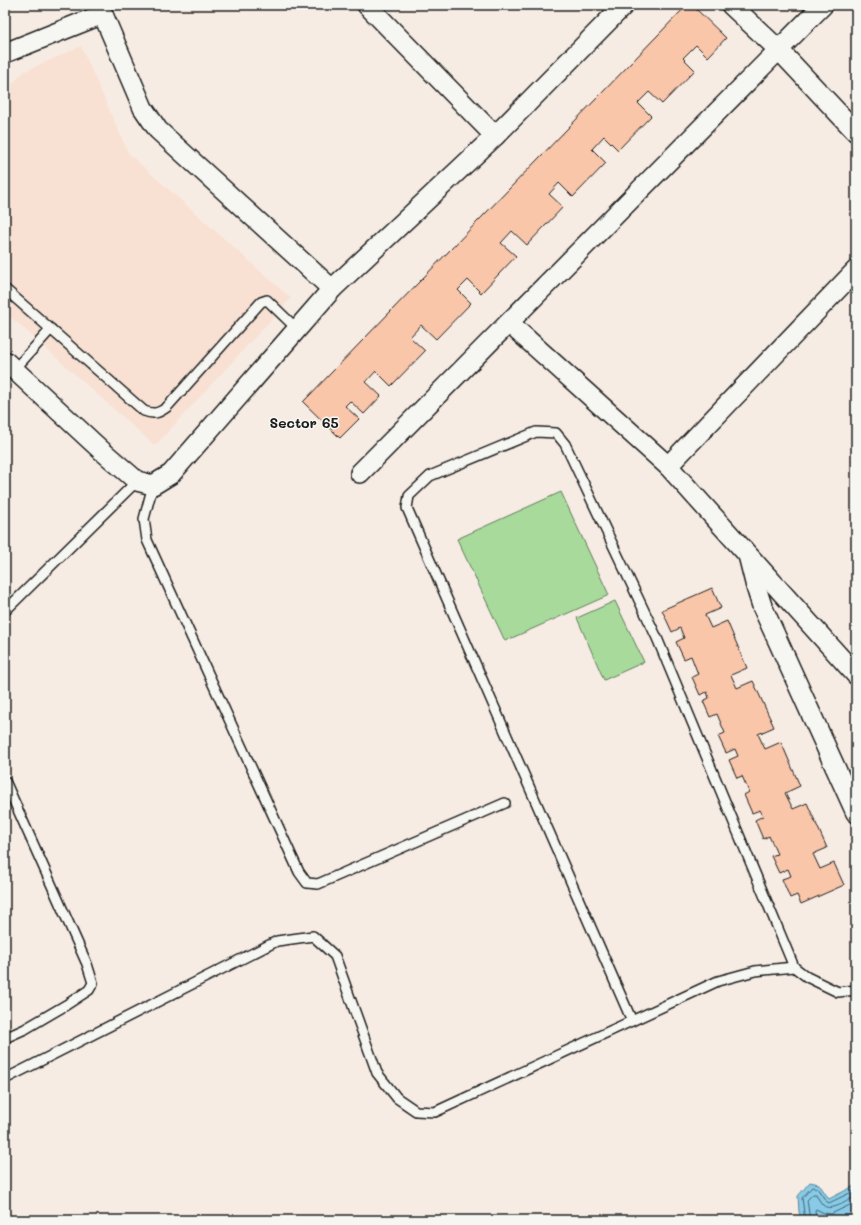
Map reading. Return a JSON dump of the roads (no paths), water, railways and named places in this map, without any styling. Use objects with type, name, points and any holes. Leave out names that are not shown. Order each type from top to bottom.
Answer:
[{"type":"street","points":[[367,5],[495,136]]},
{"type":"street","points":[[9,366],[101,450],[145,483],[171,474],[332,289],[495,136],[624,5]]},
{"type":"street","points":[[731,5],[779,50],[856,132]]},
{"type":"street","points":[[360,473],[823,5]]},
{"type":"street","points":[[5,53],[101,9],[143,108],[158,130],[332,289]]},
{"type":"street","points":[[668,466],[856,270]]},
{"type":"street","points":[[509,323],[668,466],[856,675]]},
{"type":"street","points":[[748,556],[762,606],[856,813]]},
{"type":"lane","points":[[5,289],[144,410],[151,414],[160,413],[167,407],[261,302],[267,300],[297,329]]},
{"type":"lane","points":[[9,366],[51,329]]},
{"type":"lane","points":[[632,1021],[407,508],[408,496],[430,476],[536,432],[556,434],[565,444],[657,638],[794,967],[807,978],[838,992],[856,990]]},
{"type":"lane","points":[[5,611],[145,483]]},
{"type":"lane","points":[[145,483],[144,519],[147,540],[299,872],[307,883],[318,884],[504,803]]},
{"type":"lane","points":[[5,780],[87,964],[93,983],[89,990],[66,1005],[5,1038]]},
{"type":"lane","points":[[5,1079],[277,941],[313,936],[335,956],[377,1074],[397,1098],[416,1111],[435,1112],[718,980],[755,970],[794,967]]},
{"type":"water","points":[[810,1182],[819,1184],[829,1199],[856,1185],[856,1220],[802,1220],[799,1212],[798,1196]]},
{"type":"district","name":"Sector 65","points":[[304,423]]}]
